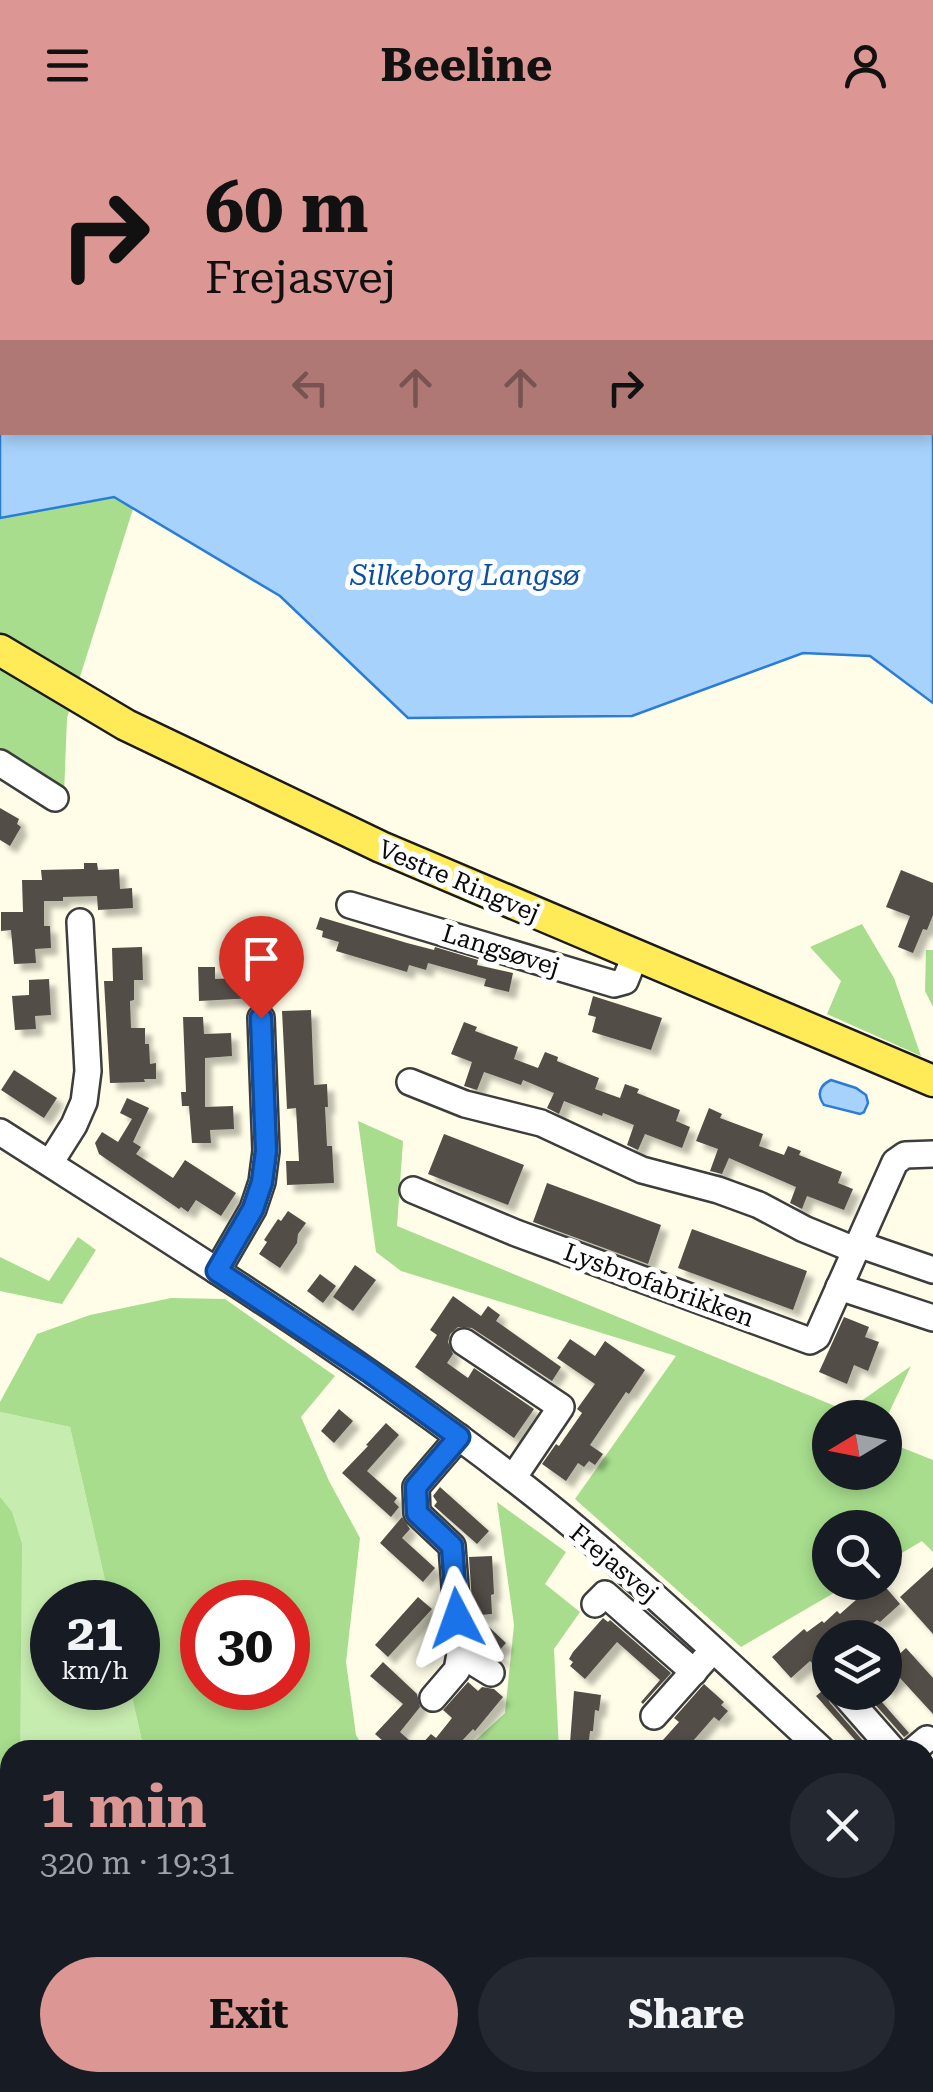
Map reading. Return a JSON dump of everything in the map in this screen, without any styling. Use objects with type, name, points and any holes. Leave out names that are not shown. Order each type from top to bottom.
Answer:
[{"type":"main road","name":"Vestre Ringvej","points":[[0,650],[126,726],[381,848],[933,1082]]},
{"type":"street","points":[[0,764],[55,798]]},
{"type":"street","name":"Langsøvej","points":[[350,904],[614,984],[624,981],[635,956]]},
{"type":"street","points":[[50,1164],[84,1102],[88,1072],[80,922]]},
{"type":"street","points":[[217,1271],[253,1209],[262,1182],[266,1151],[261,1018]]},
{"type":"street","points":[[410,1082],[465,1104],[541,1123],[642,1170],[718,1190],[804,1229],[933,1270]]},
{"type":"street","name":"Frejasvej","points":[[0,1132],[191,1252],[459,1437],[636,1580],[811,1740]]},
{"type":"street","name":"Lysbrofabrikken","points":[[413,1190],[516,1233],[810,1340],[817,1337],[895,1162],[904,1155],[933,1154]]},
{"type":"street","points":[[839,1287],[933,1318]]},
{"type":"street","points":[[464,1342],[560,1407],[513,1478]]},
{"type":"street","points":[[433,1698],[458,1670],[460,1654],[452,1546],[417,1513],[416,1487],[459,1437]]},
{"type":"street","name":"Frejasvej","points":[[595,1604],[604,1594],[694,1672]]},
{"type":"street","points":[[654,1716],[713,1650]]},
{"type":"street","points":[[460,1654],[491,1673]]},
{"type":"street","points":[[858,1710],[884,1740]]},
{"type":"green space","points":[[114,497],[133,509],[67,718],[64,795],[0,756],[0,518]]},
{"type":"green space","points":[[862,924],[894,978],[921,1056],[827,1014],[841,981],[810,947]]},
{"type":"green space","points":[[926,950],[933,950],[933,1007],[925,991]]},
{"type":"green space","points":[[358,1121],[403,1141],[397,1226],[820,1400],[812,1400],[812,1490],[902,1490],[902,1448],[933,1460],[933,1552],[922,1541],[902,1553],[902,1510],[812,1510],[812,1600],[822,1600],[741,1647],[575,1499],[676,1356],[401,1271],[376,1252]]},
{"type":"green space","points":[[78,1237],[96,1250],[62,1304],[0,1291],[0,1257],[49,1281]]},
{"type":"green space","points":[[171,1298],[225,1299],[335,1376],[301,1417],[360,1538],[346,1662],[359,1740],[142,1740],[135,1710],[160,1710],[160,1580],[105,1580],[70,1427],[0,1412],[0,1402],[37,1334],[90,1315]]},
{"type":"green space","points":[[911,1366],[895,1400],[863,1400]]},
{"type":"green space","points":[[0,1412],[70,1427],[105,1580],[30,1580],[30,1710],[135,1710],[142,1740],[20,1740],[0,1499]]},
{"type":"green space","points":[[0,1497],[12,1512],[22,1544],[20,1740],[0,1740]]},
{"type":"green space","points":[[497,1502],[566,1552],[545,1584],[580,1612],[554,1649],[559,1740],[476,1740],[505,1713],[514,1625]]},
{"type":"water","name":"Silkeborg Langsø","points":[[0,435],[933,435],[933,703],[870,656],[803,653],[632,716],[408,718],[280,596],[114,497],[0,518]]},
{"type":"water","points":[[831,1080],[866,1095],[864,1112],[824,1105],[820,1090]]},
{"type":"building","points":[[0,808],[19,819],[17,824],[21,827],[10,846],[0,840]]},
{"type":"building","points":[[84,863],[97,863],[98,870],[119,869],[120,889],[132,888],[133,908],[98,910],[97,896],[44,901],[44,926],[50,926],[51,948],[35,949],[36,963],[14,964],[11,930],[1,931],[1,912],[23,912],[22,880],[42,880],[41,870],[84,869]]},
{"type":"building","points":[[901,870],[933,883],[933,915],[913,953],[898,947],[910,916],[886,907]]},
{"type":"building","points":[[320,917],[407,943],[434,950],[435,947],[478,960],[477,965],[513,973],[509,992],[484,986],[486,979],[428,963],[426,970],[409,965],[407,972],[336,951],[339,942],[322,937],[323,931],[316,929]]},
{"type":"building","points":[[142,947],[143,980],[134,980],[131,1028],[145,1028],[150,1064],[156,1063],[156,1079],[110,1083],[104,981],[113,981],[112,948]]},
{"type":"building","points":[[198,967],[215,967],[215,979],[253,977],[254,998],[199,1001]]},
{"type":"building","points":[[49,979],[51,1015],[35,1016],[36,1029],[15,1030],[12,996],[29,995],[29,980]]},
{"type":"building","points":[[593,996],[662,1018],[651,1050],[592,1032],[596,1017],[588,1015]]},
{"type":"building","points":[[311,1010],[314,1085],[327,1084],[327,1146],[332,1146],[334,1183],[287,1185],[286,1161],[299,1161],[296,1108],[287,1109],[282,1011]]},
{"type":"building","points":[[183,1017],[203,1017],[204,1034],[231,1033],[232,1056],[205,1058],[205,1107],[233,1106],[234,1129],[210,1130],[211,1143],[192,1143],[189,1106],[182,1106],[181,1092],[186,1092]]},
{"type":"building","points":[[464,1022],[477,1027],[475,1031],[518,1047],[514,1059],[538,1068],[545,1052],[599,1078],[595,1089],[620,1098],[625,1084],[639,1089],[637,1093],[680,1110],[676,1121],[690,1127],[682,1148],[645,1134],[638,1150],[627,1145],[634,1125],[564,1101],[559,1114],[547,1108],[554,1093],[523,1080],[521,1085],[484,1072],[477,1090],[464,1086],[472,1062],[451,1054]]},
{"type":"building","points":[[14,1070],[57,1098],[44,1118],[1,1090]]},
{"type":"building","points":[[127,1098],[149,1108],[133,1142],[141,1147],[136,1154],[173,1178],[185,1160],[236,1193],[221,1216],[196,1200],[188,1212],[179,1209],[99,1154],[95,1143],[102,1132],[118,1142],[132,1119],[120,1113]]},
{"type":"building","points":[[709,1108],[722,1114],[720,1118],[763,1134],[759,1146],[784,1155],[788,1146],[801,1151],[799,1155],[842,1172],[838,1183],[853,1189],[844,1210],[807,1196],[802,1209],[790,1203],[796,1187],[729,1158],[722,1174],[710,1171],[718,1149],[696,1141]]},
{"type":"building","points":[[444,1134],[524,1165],[508,1205],[428,1174]]},
{"type":"building","points":[[547,1183],[661,1225],[648,1264],[533,1222]]},
{"type":"building","points":[[288,1211],[306,1223],[280,1268],[259,1254],[278,1219],[281,1221]]},
{"type":"building","points":[[692,1229],[807,1271],[793,1310],[678,1268]]},
{"type":"building","points":[[355,1265],[376,1280],[353,1311],[333,1297]]},
{"type":"building","points":[[320,1274],[336,1286],[323,1303],[307,1291]]},
{"type":"building","points":[[453,1296],[481,1316],[488,1306],[500,1315],[496,1321],[561,1367],[552,1381],[472,1328],[458,1327],[450,1334],[448,1342],[453,1354],[447,1363],[468,1378],[474,1368],[534,1409],[514,1438],[415,1367],[437,1335],[430,1330]]},
{"type":"building","points":[[844,1317],[869,1327],[865,1337],[879,1342],[868,1371],[854,1365],[847,1384],[819,1372]]},
{"type":"building","points":[[570,1339],[595,1356],[605,1341],[645,1370],[590,1445],[603,1454],[595,1465],[589,1461],[584,1467],[578,1463],[566,1481],[542,1464],[582,1413],[577,1409],[595,1384],[557,1358]]},
{"type":"building","points":[[339,1409],[353,1421],[334,1443],[321,1431]]},
{"type":"building","points":[[386,1423],[399,1435],[367,1471],[397,1498],[394,1502],[399,1507],[391,1517],[342,1473]]},
{"type":"building","points":[[440,1487],[489,1531],[477,1544],[434,1506],[437,1502],[433,1496]]},
{"type":"building","points":[[402,1517],[410,1529],[402,1538],[435,1568],[423,1582],[380,1543]]},
{"type":"building","points":[[492,1556],[492,1614],[479,1615],[472,1603],[469,1557]]},
{"type":"building","points":[[933,1567],[933,1634],[902,1599]]},
{"type":"building","points":[[418,1597],[432,1609],[388,1657],[375,1645]]},
{"type":"building","points":[[856,1600],[897,1600],[900,1604],[882,1620],[827,1620],[837,1611],[840,1614]]},
{"type":"building","points":[[603,1618],[671,1673],[643,1704],[660,1680],[617,1642],[585,1679],[570,1666],[573,1652]]},
{"type":"building","points":[[488,1626],[506,1643],[495,1651],[501,1660],[482,1648],[484,1645],[477,1638]]},
{"type":"building","points":[[812,1628],[812,1663],[791,1678],[772,1657],[804,1629],[807,1632]]},
{"type":"building","points":[[906,1648],[933,1678],[933,1714],[902,1680],[902,1652]]},
{"type":"building","points":[[383,1662],[417,1694],[420,1707],[400,1732],[409,1740],[382,1740],[375,1734],[403,1704],[370,1676]]},
{"type":"building","points":[[468,1682],[478,1691],[482,1687],[494,1689],[503,1697],[463,1740],[425,1740],[431,1734],[436,1738],[452,1718],[443,1710]]},
{"type":"building","points":[[704,1684],[728,1711],[719,1721],[714,1717],[694,1740],[663,1740],[679,1722],[674,1718]]},
{"type":"building","points":[[574,1691],[601,1695],[589,1740],[570,1740]]},
{"type":"building","points":[[828,1710],[836,1710],[862,1740],[855,1740]]},
{"type":"building","points":[[880,1710],[889,1710],[909,1733],[904,1737]]},
{"type":"route","points":[[261,1018],[266,1151],[262,1182],[253,1209],[217,1271],[459,1437],[416,1487],[417,1513],[452,1546],[457,1618]]}]
